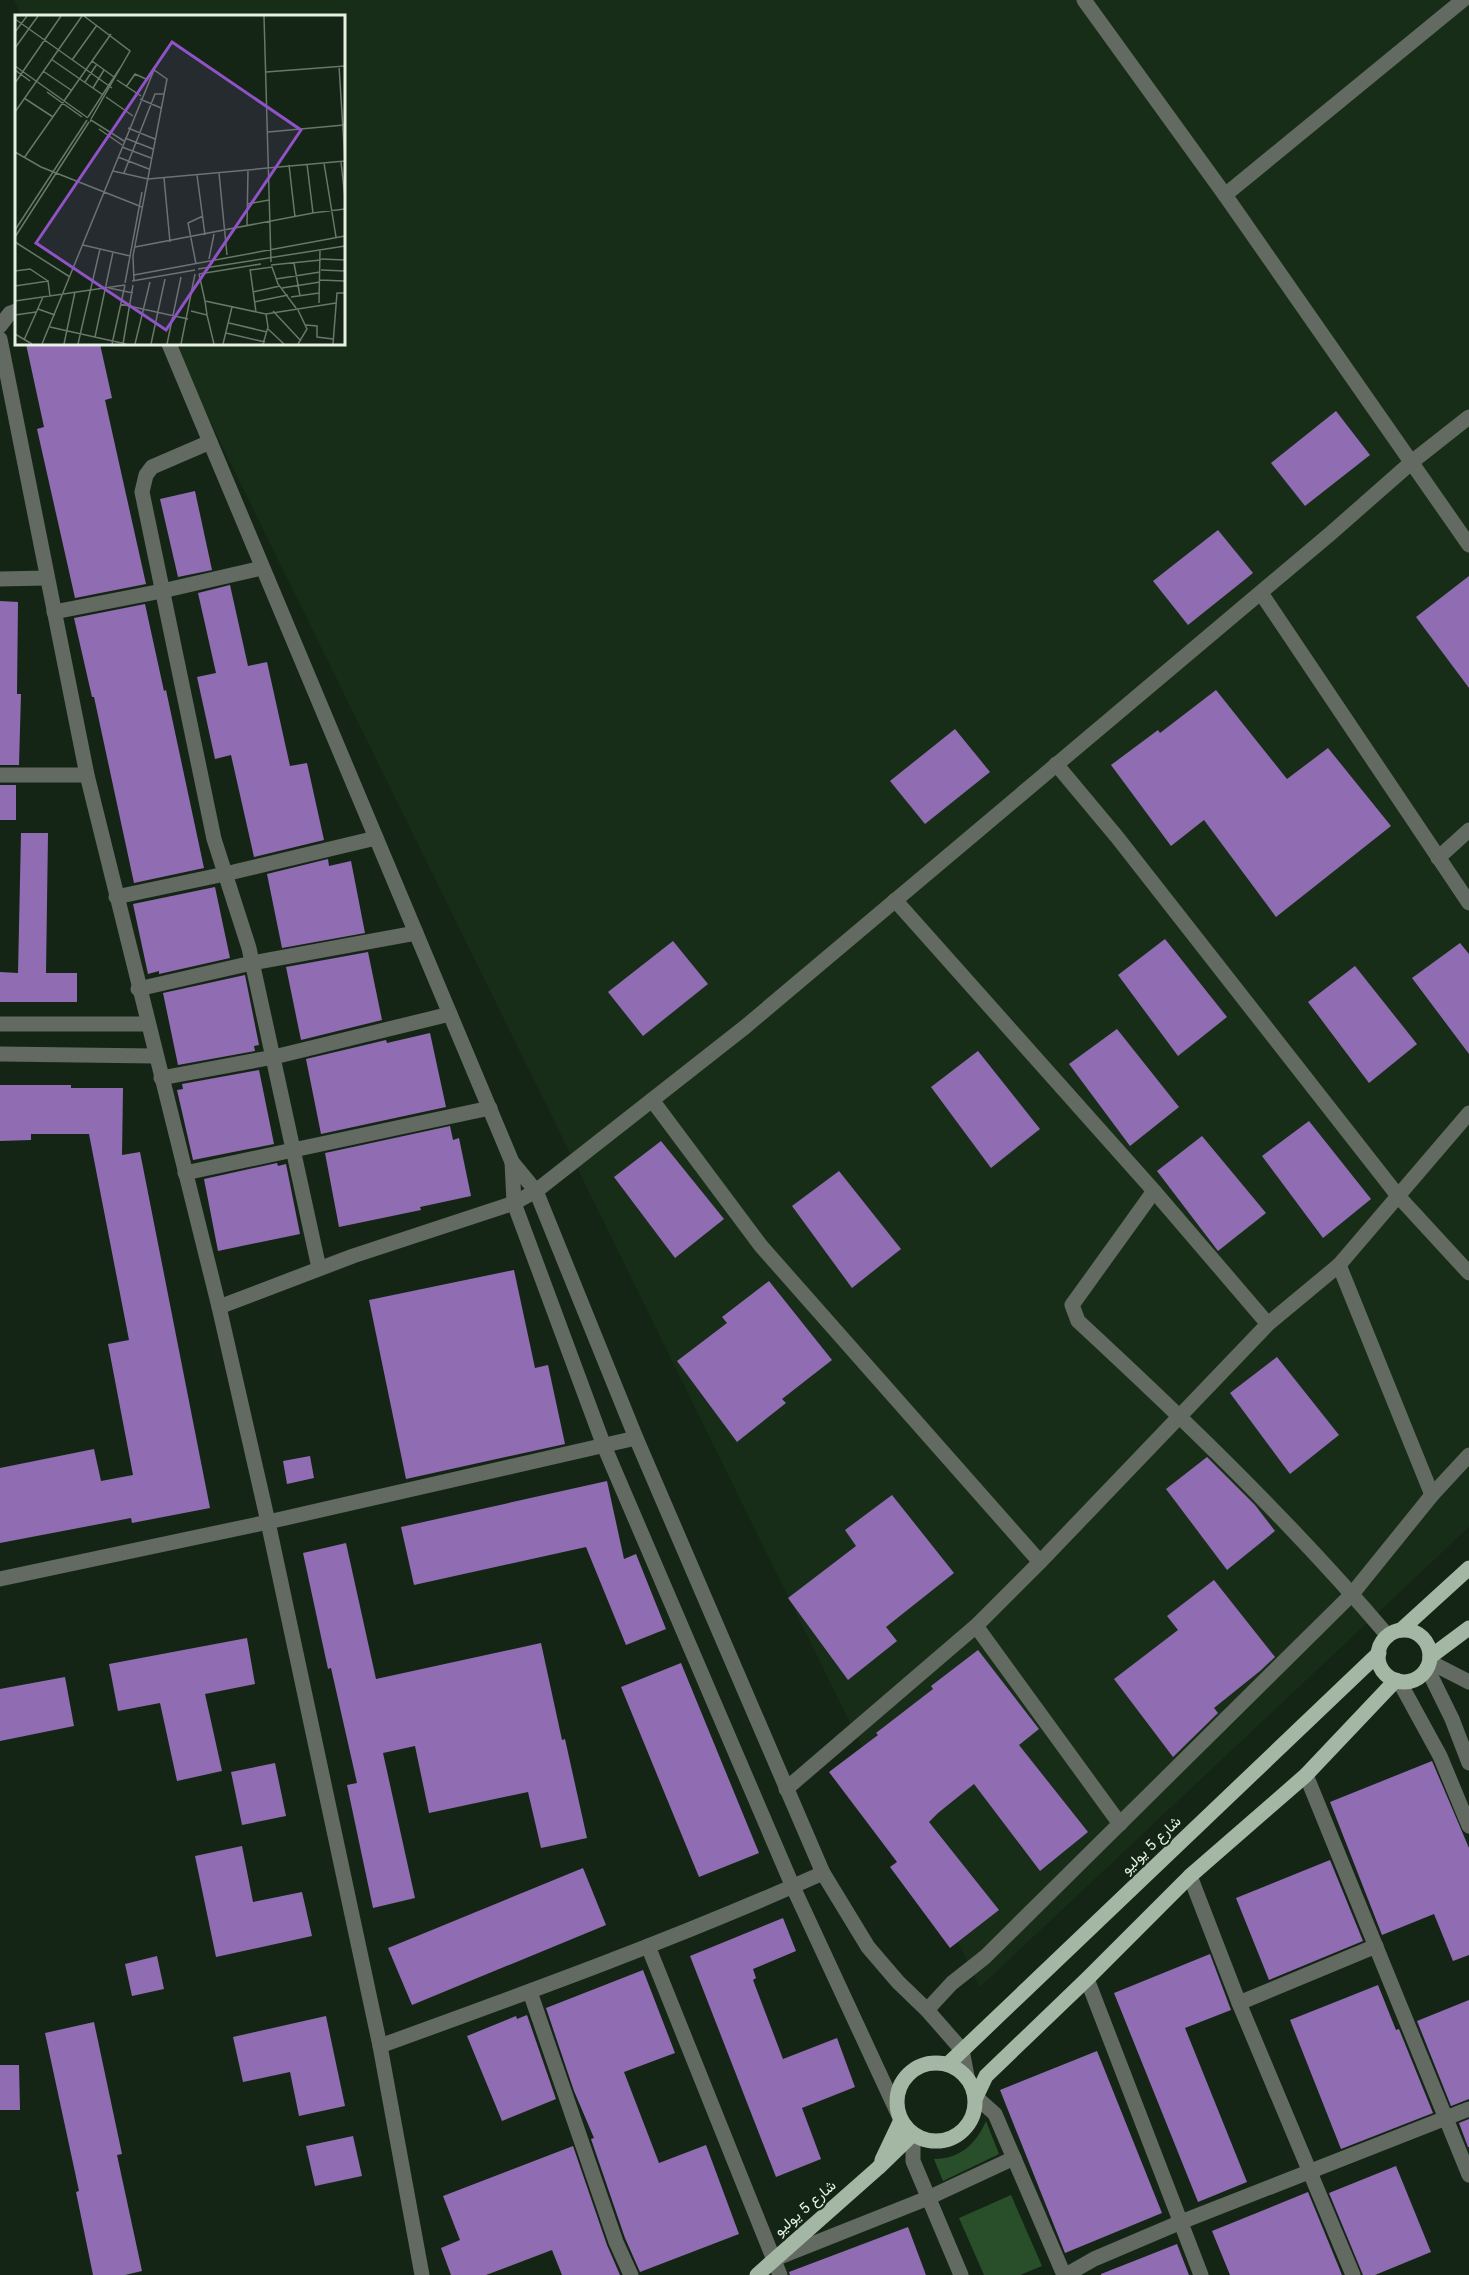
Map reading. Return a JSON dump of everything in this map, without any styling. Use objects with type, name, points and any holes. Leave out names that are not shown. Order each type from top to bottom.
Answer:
[{"type":"main road","points":[[1397,1681],[1382,1669],[1380,1647],[1469,1568]]},
{"type":"main road","points":[[976,2097],[967,2076],[958,2068],[935,2062],[922,2065],[910,2072],[902,2082],[897,2094],[897,2107],[901,2120],[913,2134],[925,2140],[951,2139],[962,2132],[970,2122],[975,2110],[976,2097],[986,2076],[1190,1876],[1306,1775],[1397,1681],[1415,1679],[1429,1662],[1469,1629]]},
{"type":"main road","points":[[1394,1633],[1408,1630],[1422,1637],[1427,1643],[1429,1662]]},
{"type":"main road","name":"شارع 5 يوليو","points":[[948,2064],[1379,1653]]},
{"type":"main road","name":"شارع 5 يوليو","points":[[878,2168],[901,2120]]},
{"type":"main road","name":"شارع 5 يوليو","points":[[757,2275],[913,2134]]},
{"type":"street","points":[[1084,0],[1413,461],[1469,545]]},
{"type":"street","points":[[1225,195],[1463,0]]},
{"type":"street","points":[[0,326],[10,313],[15,311]]},
{"type":"street","points":[[0,339],[7,419],[47,578],[87,775],[138,989],[219,1307],[268,1522],[380,2046],[422,2275]]},
{"type":"street","points":[[169,345],[512,1162],[536,1191],[636,1438],[823,1873],[868,1947],[962,2050],[967,2076]]},
{"type":"street","points":[[219,1307],[319,1268],[514,1203],[536,1191],[745,1027],[1413,461],[1469,417]]},
{"type":"street","points":[[210,442],[152,467],[142,484],[144,505],[214,839],[252,963],[319,1268]]},
{"type":"street","points":[[54,612],[162,591],[262,568]]},
{"type":"street","points":[[0,579],[47,578]]},
{"type":"street","points":[[1261,592],[1469,903]]},
{"type":"street","points":[[1056,764],[1117,837],[1399,1197],[1469,1273]]},
{"type":"street","points":[[0,775],[87,775]]},
{"type":"street","points":[[1438,858],[1469,830]]},
{"type":"street","points":[[116,897],[376,838]]},
{"type":"street","points":[[895,900],[1154,1191],[1268,1324]]},
{"type":"street","points":[[138,989],[252,963],[416,933]]},
{"type":"street","points":[[161,1078],[274,1057],[450,1014]]},
{"type":"street","points":[[0,1024],[147,1024]]},
{"type":"street","points":[[0,1054],[155,1056]]},
{"type":"street","points":[[652,1100],[761,1246],[1040,1562]]},
{"type":"street","points":[[185,1173],[490,1108]]},
{"type":"street","points":[[786,1789],[976,1626],[1268,1324],[1339,1265],[1469,1113]]},
{"type":"street","points":[[512,1162],[514,1203],[604,1446],[793,1887],[901,2120]]},
{"type":"street","points":[[1154,1191],[1072,1305],[1078,1321],[1181,1416],[1352,1594],[1394,1633]]},
{"type":"street","points":[[1339,1265],[1432,1496]]},
{"type":"street","points":[[0,1579],[268,1522],[636,1438]]},
{"type":"street","points":[[927,2010],[952,1983],[985,1957],[1352,1594],[1432,1496],[1469,1455]]},
{"type":"street","points":[[976,1626],[1120,1824]]},
{"type":"street","points":[[1429,1662],[1469,1682]]},
{"type":"street","points":[[1429,1662],[1469,1763]]},
{"type":"street","points":[[1397,1681],[1440,1756],[1469,1826]]},
{"type":"street","points":[[1306,1775],[1469,2175]]},
{"type":"street","points":[[380,2046],[530,1992],[648,1946],[823,1873]]},
{"type":"street","points":[[1190,1876],[1239,2003],[1353,2275]]},
{"type":"street","points":[[648,1946],[780,2275]]},
{"type":"street","points":[[1239,2003],[1376,1946]]},
{"type":"street","points":[[1087,1979],[1201,2275]]},
{"type":"street","points":[[530,1992],[612,2231],[631,2275]]},
{"type":"street","points":[[976,2097],[995,2114],[1065,2275],[1094,2259],[1181,2222],[1469,2109]]},
{"type":"street","points":[[913,2134],[913,2161],[962,2275]]},
{"type":"street","points":[[774,2259],[928,2198],[1014,2158]]},
{"type":"shaded area","points":[[14,0],[1469,0],[1469,1527],[980,1987],[172,345],[345,345],[345,15],[22,15]]},
{"type":"shaded area","points":[[986,2121],[999,2154],[943,2181],[934,2159],[952,2156],[966,2149],[977,2137]]},
{"type":"shaded area","points":[[1011,2195],[1042,2266],[1020,2275],[984,2275],[959,2218]]},
{"type":"building","points":[[26,345],[100,345],[112,398],[105,400],[146,584],[75,598],[37,429],[44,427]]},
{"type":"building","points":[[1336,411],[1370,455],[1305,506],[1271,463]]},
{"type":"building","points":[[195,491],[212,570],[178,577],[160,499]]},
{"type":"building","points":[[1218,530],[1253,573],[1188,625],[1153,581]]},
{"type":"building","points":[[1469,576],[1469,688],[1416,617]]},
{"type":"building","points":[[230,585],[248,666],[267,662],[290,766],[307,763],[324,840],[254,857],[231,755],[215,759],[197,677],[216,673],[198,593]]},
{"type":"building","points":[[0,601],[18,602],[17,694],[21,694],[19,765],[0,765]]},
{"type":"building","points":[[145,604],[204,868],[134,883],[94,697],[92,697],[74,618]]},
{"type":"building","points":[[1216,690],[1287,779],[1328,748],[1391,826],[1276,917],[1204,820],[1171,846],[1111,765],[1158,730],[1160,733]]},
{"type":"building","points":[[955,729],[990,772],[925,824],[890,781]]},
{"type":"building","points":[[0,785],[16,785],[16,820],[0,820]]},
{"type":"building","points":[[21,833],[48,833],[46,973],[77,973],[77,1002],[0,1002],[0,972],[18,973]]},
{"type":"building","points":[[328,859],[329,866],[351,861],[365,933],[282,948],[267,874]]},
{"type":"building","points":[[215,887],[230,958],[159,974],[159,971],[148,974],[133,904]]},
{"type":"building","points":[[1165,939],[1227,1017],[1178,1056],[1118,975]]},
{"type":"building","points":[[673,941],[708,984],[643,1036],[608,992]]},
{"type":"building","points":[[1460,943],[1469,954],[1469,1054],[1412,978]]},
{"type":"building","points":[[368,952],[382,1020],[301,1040],[286,967]]},
{"type":"building","points":[[1355,966],[1417,1044],[1369,1083],[1308,1002]]},
{"type":"building","points":[[245,975],[259,1045],[254,1046],[255,1051],[178,1065],[163,993]]},
{"type":"building","points":[[1117,1029],[1179,1107],[1130,1146],[1069,1064]]},
{"type":"building","points":[[430,1033],[446,1107],[321,1134],[306,1059],[386,1040],[387,1043]]},
{"type":"building","points":[[978,1051],[1040,1129],[991,1168],[931,1087]]},
{"type":"building","points":[[259,1070],[274,1144],[193,1160],[177,1090],[183,1089],[182,1084]]},
{"type":"building","points":[[0,1085],[123,1088],[122,1155],[140,1152],[210,1508],[132,1523],[131,1518],[0,1543],[0,1468],[94,1449],[101,1481],[133,1475],[108,1344],[129,1340],[89,1134],[31,1134],[31,1140],[0,1141]]},
{"type":"building","points":[[1309,1121],[1371,1199],[1323,1238],[1262,1156]]},
{"type":"building","points":[[450,1126],[453,1140],[459,1138],[471,1196],[420,1207],[421,1210],[339,1227],[325,1153]]},
{"type":"building","points":[[1202,1136],[1266,1213],[1218,1251],[1157,1171]]},
{"type":"building","points":[[661,1141],[724,1219],[675,1258],[614,1177]]},
{"type":"building","points":[[277,1163],[278,1166],[286,1164],[300,1234],[218,1251],[204,1179]]},
{"type":"building","points":[[839,1171],[901,1249],[852,1288],[792,1206]]},
{"type":"building","points":[[514,1270],[535,1368],[548,1365],[565,1444],[406,1479],[369,1300]]},
{"type":"building","points":[[769,1281],[832,1360],[782,1399],[786,1403],[737,1442],[677,1361],[727,1323],[722,1317]]},
{"type":"building","points":[[1277,1357],[1339,1435],[1290,1474],[1230,1393]]},
{"type":"building","points":[[310,1456],[314,1478],[287,1484],[283,1461]]},
{"type":"building","points":[[1207,1457],[1255,1505],[1275,1531],[1227,1570],[1166,1489]]},
{"type":"building","points":[[607,1481],[624,1559],[636,1554],[666,1629],[626,1645],[586,1547],[414,1585],[401,1527]]},
{"type":"building","points":[[892,1495],[954,1573],[886,1627],[897,1641],[848,1680],[788,1598],[856,1546],[845,1530]]},
{"type":"building","points":[[346,1543],[376,1679],[541,1643],[562,1740],[565,1739],[587,1838],[541,1848],[528,1792],[429,1813],[415,1746],[383,1753],[415,1898],[373,1908],[347,1785],[357,1783],[331,1668],[328,1669],[303,1553]]},
{"type":"building","points":[[1214,1580],[1275,1657],[1214,1708],[1218,1713],[1173,1757],[1114,1679],[1178,1630],[1167,1616]]},
{"type":"building","points":[[247,1638],[255,1684],[205,1694],[222,1771],[177,1781],[160,1703],[118,1711],[109,1664]]},
{"type":"building","points":[[978,1650],[1039,1729],[1019,1745],[1088,1832],[1040,1871],[974,1784],[938,1813],[929,1822],[999,1910],[950,1948],[890,1867],[897,1862],[829,1772],[878,1735],[876,1733],[933,1689],[931,1686]]},
{"type":"building","points":[[681,1663],[759,1853],[699,1877],[621,1687]]},
{"type":"building","points":[[65,1677],[74,1726],[0,1741],[0,1689]]},
{"type":"building","points":[[1432,1761],[1469,1848],[1469,1955],[1453,1961],[1434,1914],[1382,1935],[1330,1802]]},
{"type":"building","points":[[275,1763],[286,1816],[242,1825],[231,1772]]},
{"type":"building","points":[[242,1846],[253,1902],[302,1892],[312,1936],[216,1957],[195,1856]]},
{"type":"building","points":[[1330,1860],[1363,1941],[1269,1980],[1236,1898]]},
{"type":"building","points":[[583,1868],[606,1925],[412,2005],[388,1948]]},
{"type":"building","points":[[783,1918],[796,1951],[753,1969],[756,1978],[753,1980],[783,2059],[837,2038],[855,2087],[802,2108],[821,2159],[776,2177],[690,1956]]},
{"type":"building","points":[[1210,1954],[1231,2010],[1185,2028],[1247,2182],[1198,2202],[1114,1993]]},
{"type":"building","points":[[157,1956],[164,1989],[132,1996],[125,1964]]},
{"type":"building","points":[[643,1970],[675,2053],[624,2072],[659,2163],[706,2145],[739,2234],[640,2272],[625,2238],[591,2139],[594,2138],[574,2091],[546,2008]]},
{"type":"building","points":[[1378,1985],[1396,2030],[1399,2029],[1433,2113],[1341,2149],[1290,2020]]},
{"type":"building","points":[[1469,2000],[1469,2099],[1451,2106],[1417,2021]]},
{"type":"building","points":[[527,2015],[556,2099],[502,2121],[467,2036],[516,2016],[517,2019]]},
{"type":"building","points":[[326,2016],[345,2106],[299,2116],[290,2072],[243,2082],[233,2037]]},
{"type":"building","points":[[94,2022],[122,2154],[117,2155],[142,2271],[125,2275],[93,2275],[76,2192],[79,2191],[45,2033]]},
{"type":"building","points":[[1097,2051],[1162,2213],[1065,2253],[1000,2090]]},
{"type":"building","points":[[0,2065],[19,2065],[20,2110],[0,2110]]},
{"type":"building","points":[[1469,2119],[1469,2147],[1468,2147],[1459,2123]]},
{"type":"building","points":[[353,2136],[362,2176],[315,2186],[306,2146]]},
{"type":"building","points":[[573,2146],[607,2245],[620,2275],[562,2275],[552,2250],[486,2275],[451,2275],[441,2248],[460,2240],[443,2196]]},
{"type":"building","points":[[1396,2166],[1431,2252],[1375,2275],[1363,2275],[1329,2193]]},
{"type":"building","points":[[1308,2192],[1342,2275],[1230,2275],[1212,2231]]},
{"type":"building","points":[[908,2227],[926,2275],[790,2275],[789,2272]]},
{"type":"building","points":[[1177,2244],[1189,2275],[1101,2275],[1101,2274]]}]
